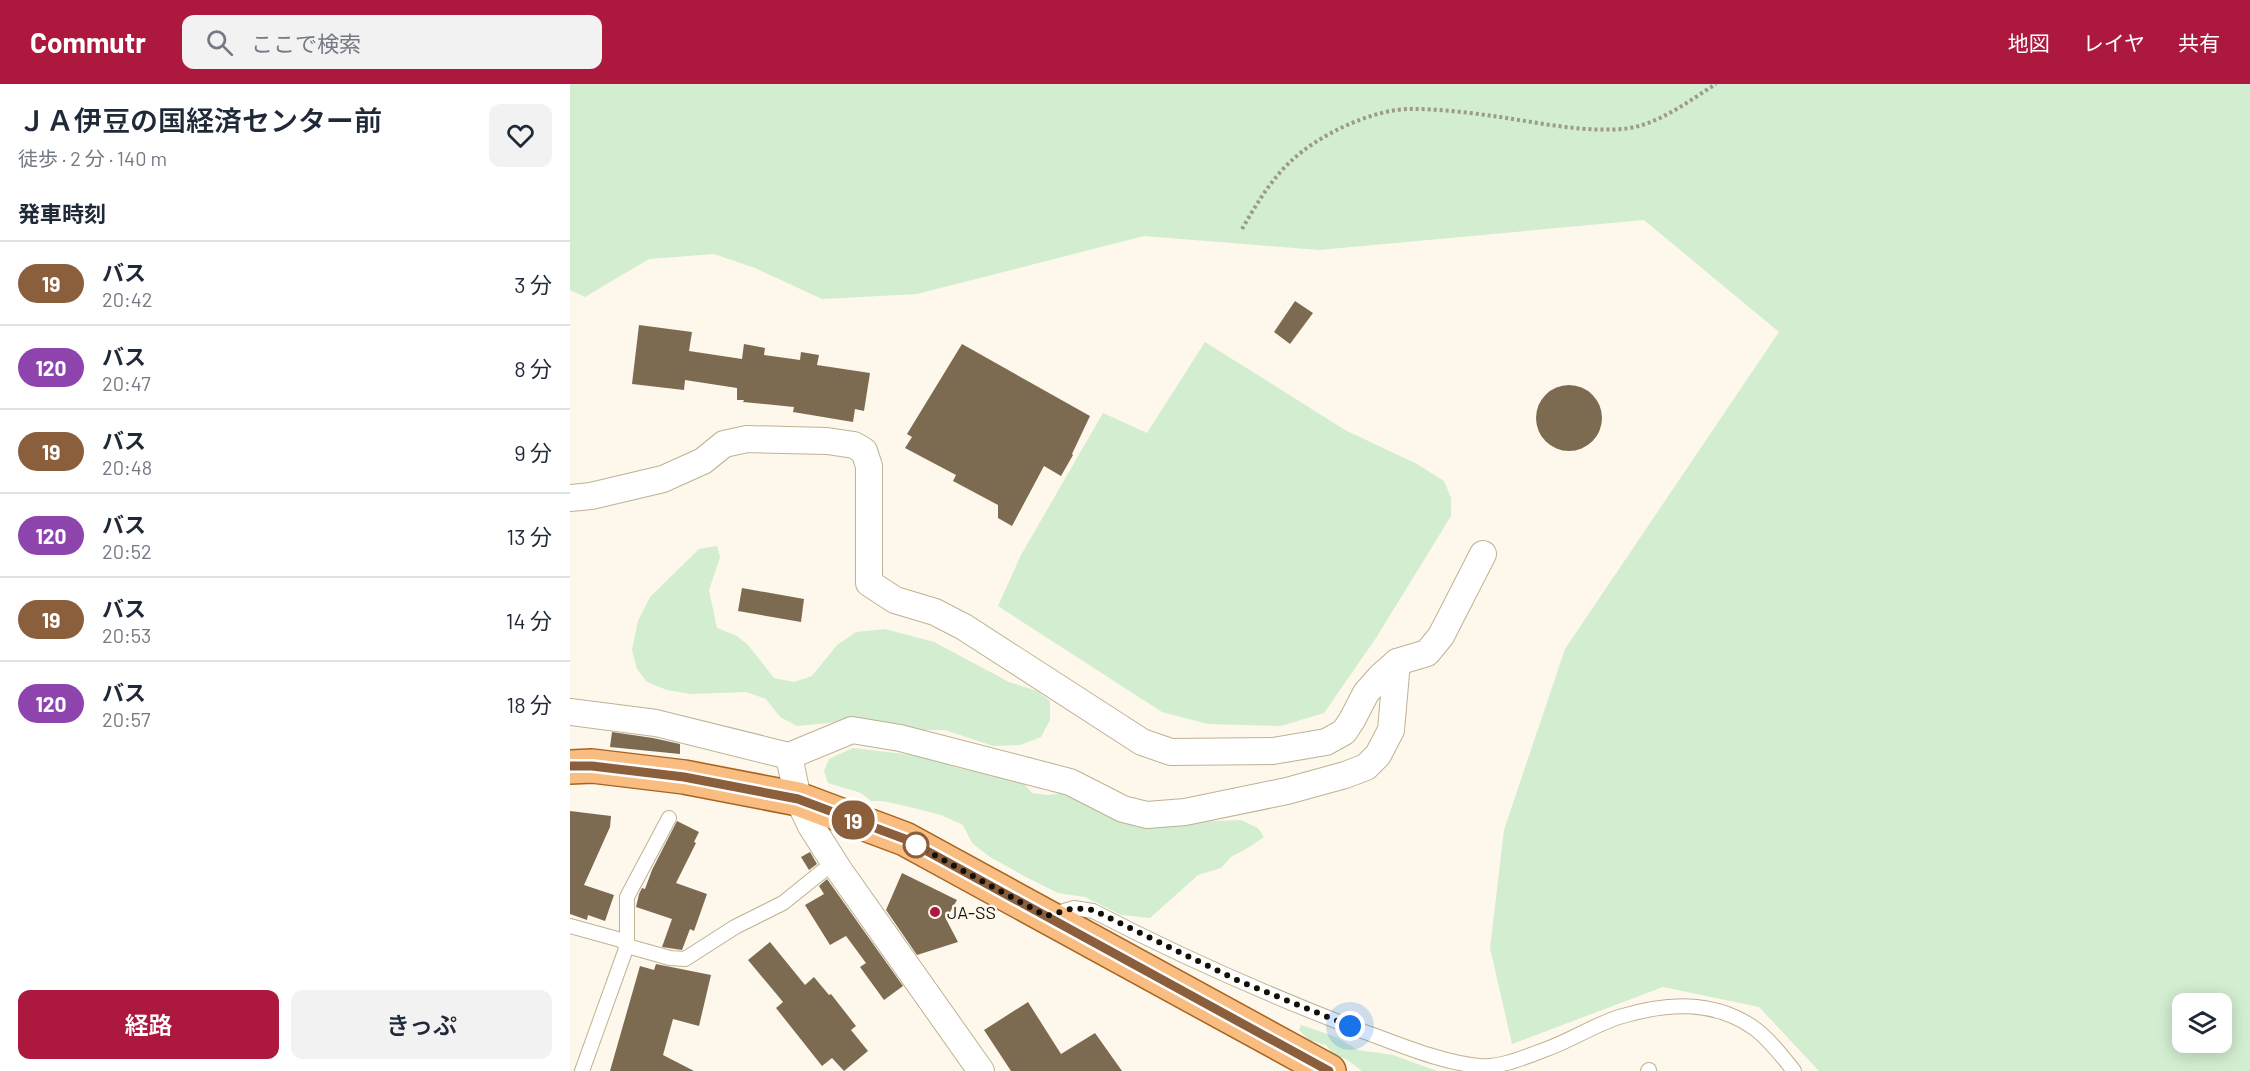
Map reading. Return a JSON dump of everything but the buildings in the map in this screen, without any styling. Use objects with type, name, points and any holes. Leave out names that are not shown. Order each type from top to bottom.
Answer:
[{"type":"main road","points":[[570,766],[592,766],[684,777],[798,799],[905,839],[1329,1071]]},
{"type":"street","points":[[570,498],[591,496],[663,479],[703,460],[724,444],[747,438],[826,441],[854,445],[864,451],[869,466],[869,583],[895,600],[934,612],[964,627],[1142,742],[1171,752],[1273,751],[1326,742],[1344,732],[1366,693],[1381,676],[1397,662],[1427,653],[1441,636],[1483,554]]},
{"type":"street","points":[[570,712],[656,723],[789,756],[852,730],[900,738],[1070,782],[1123,809],[1147,815],[1185,812],[1287,791],[1366,767],[1378,755],[1392,730],[1397,662]]},
{"type":"street","points":[[789,756],[798,799],[811,826],[981,1071]]},
{"type":"lane","points":[[582,1071],[627,946],[627,897],[669,818]]},
{"type":"lane","points":[[570,926],[621,940],[627,946],[670,958],[685,959],[735,927],[783,903],[834,862]]},
{"type":"lane","points":[[1046,916],[1074,908],[1093,910],[1239,981],[1313,1012],[1404,1047],[1456,1062],[1481,1066],[1519,1059],[1568,1041],[1618,1017],[1662,1007],[1704,1006],[1728,1013],[1755,1029],[1794,1071]]},
{"type":"path","points":[[1242,229],[1263,194],[1290,161],[1328,135],[1361,118],[1411,108],[1494,116],[1565,127],[1623,129],[1657,120],[1716,84]]},
{"type":"green space","points":[[570,84],[2250,84],[2250,1071],[1819,1071],[1759,1007],[1663,987],[1512,1044],[1490,948],[1504,830],[1565,649],[1779,332],[1644,220],[1319,250],[1144,236],[917,294],[822,299],[755,268],[714,254],[649,259],[585,297],[570,290]]},
{"type":"green space","points":[[1205,342],[1345,430],[1417,464],[1444,481],[1451,498],[1451,516],[1376,638],[1324,713],[1281,726],[1208,724],[1162,712],[998,606],[1021,555],[1103,413],[1147,433]]},
{"type":"green space","points":[[717,546],[720,557],[709,590],[717,628],[737,636],[748,645],[774,678],[794,682],[812,676],[837,645],[856,632],[885,629],[934,642],[1009,682],[1037,691],[1050,701],[1050,720],[1041,737],[1020,745],[993,746],[945,730],[919,730],[858,720],[797,726],[780,717],[766,699],[746,692],[691,694],[667,690],[647,682],[637,669],[632,650],[638,621],[650,597],[699,549]]},
{"type":"green space","points":[[853,748],[929,757],[958,768],[1004,774],[1024,784],[1032,793],[1047,795],[1063,793],[1189,822],[1241,820],[1258,828],[1264,837],[1231,857],[1221,868],[1198,875],[1150,918],[1121,915],[1085,897],[1058,893],[990,857],[972,843],[963,825],[941,815],[883,801],[871,801],[861,793],[828,783],[824,771],[829,759]]},
{"type":"green space","points":[[1301,1025],[1336,1037],[1358,1050],[1393,1055],[1437,1071],[1362,1071],[1346,1059],[1334,1056],[1326,1045],[1309,1040],[1299,1030]]},
{"type":"bus line","name":"19","points":[[570,766],[592,766],[684,777],[798,799],[905,839],[1329,1071]]},
{"type":"place","name":"JA-SS","points":[[935,912]]},
{"type":"route","points":[[916,845],[1046,916],[1074,908],[1093,910],[1239,981],[1350,1026]]}]
